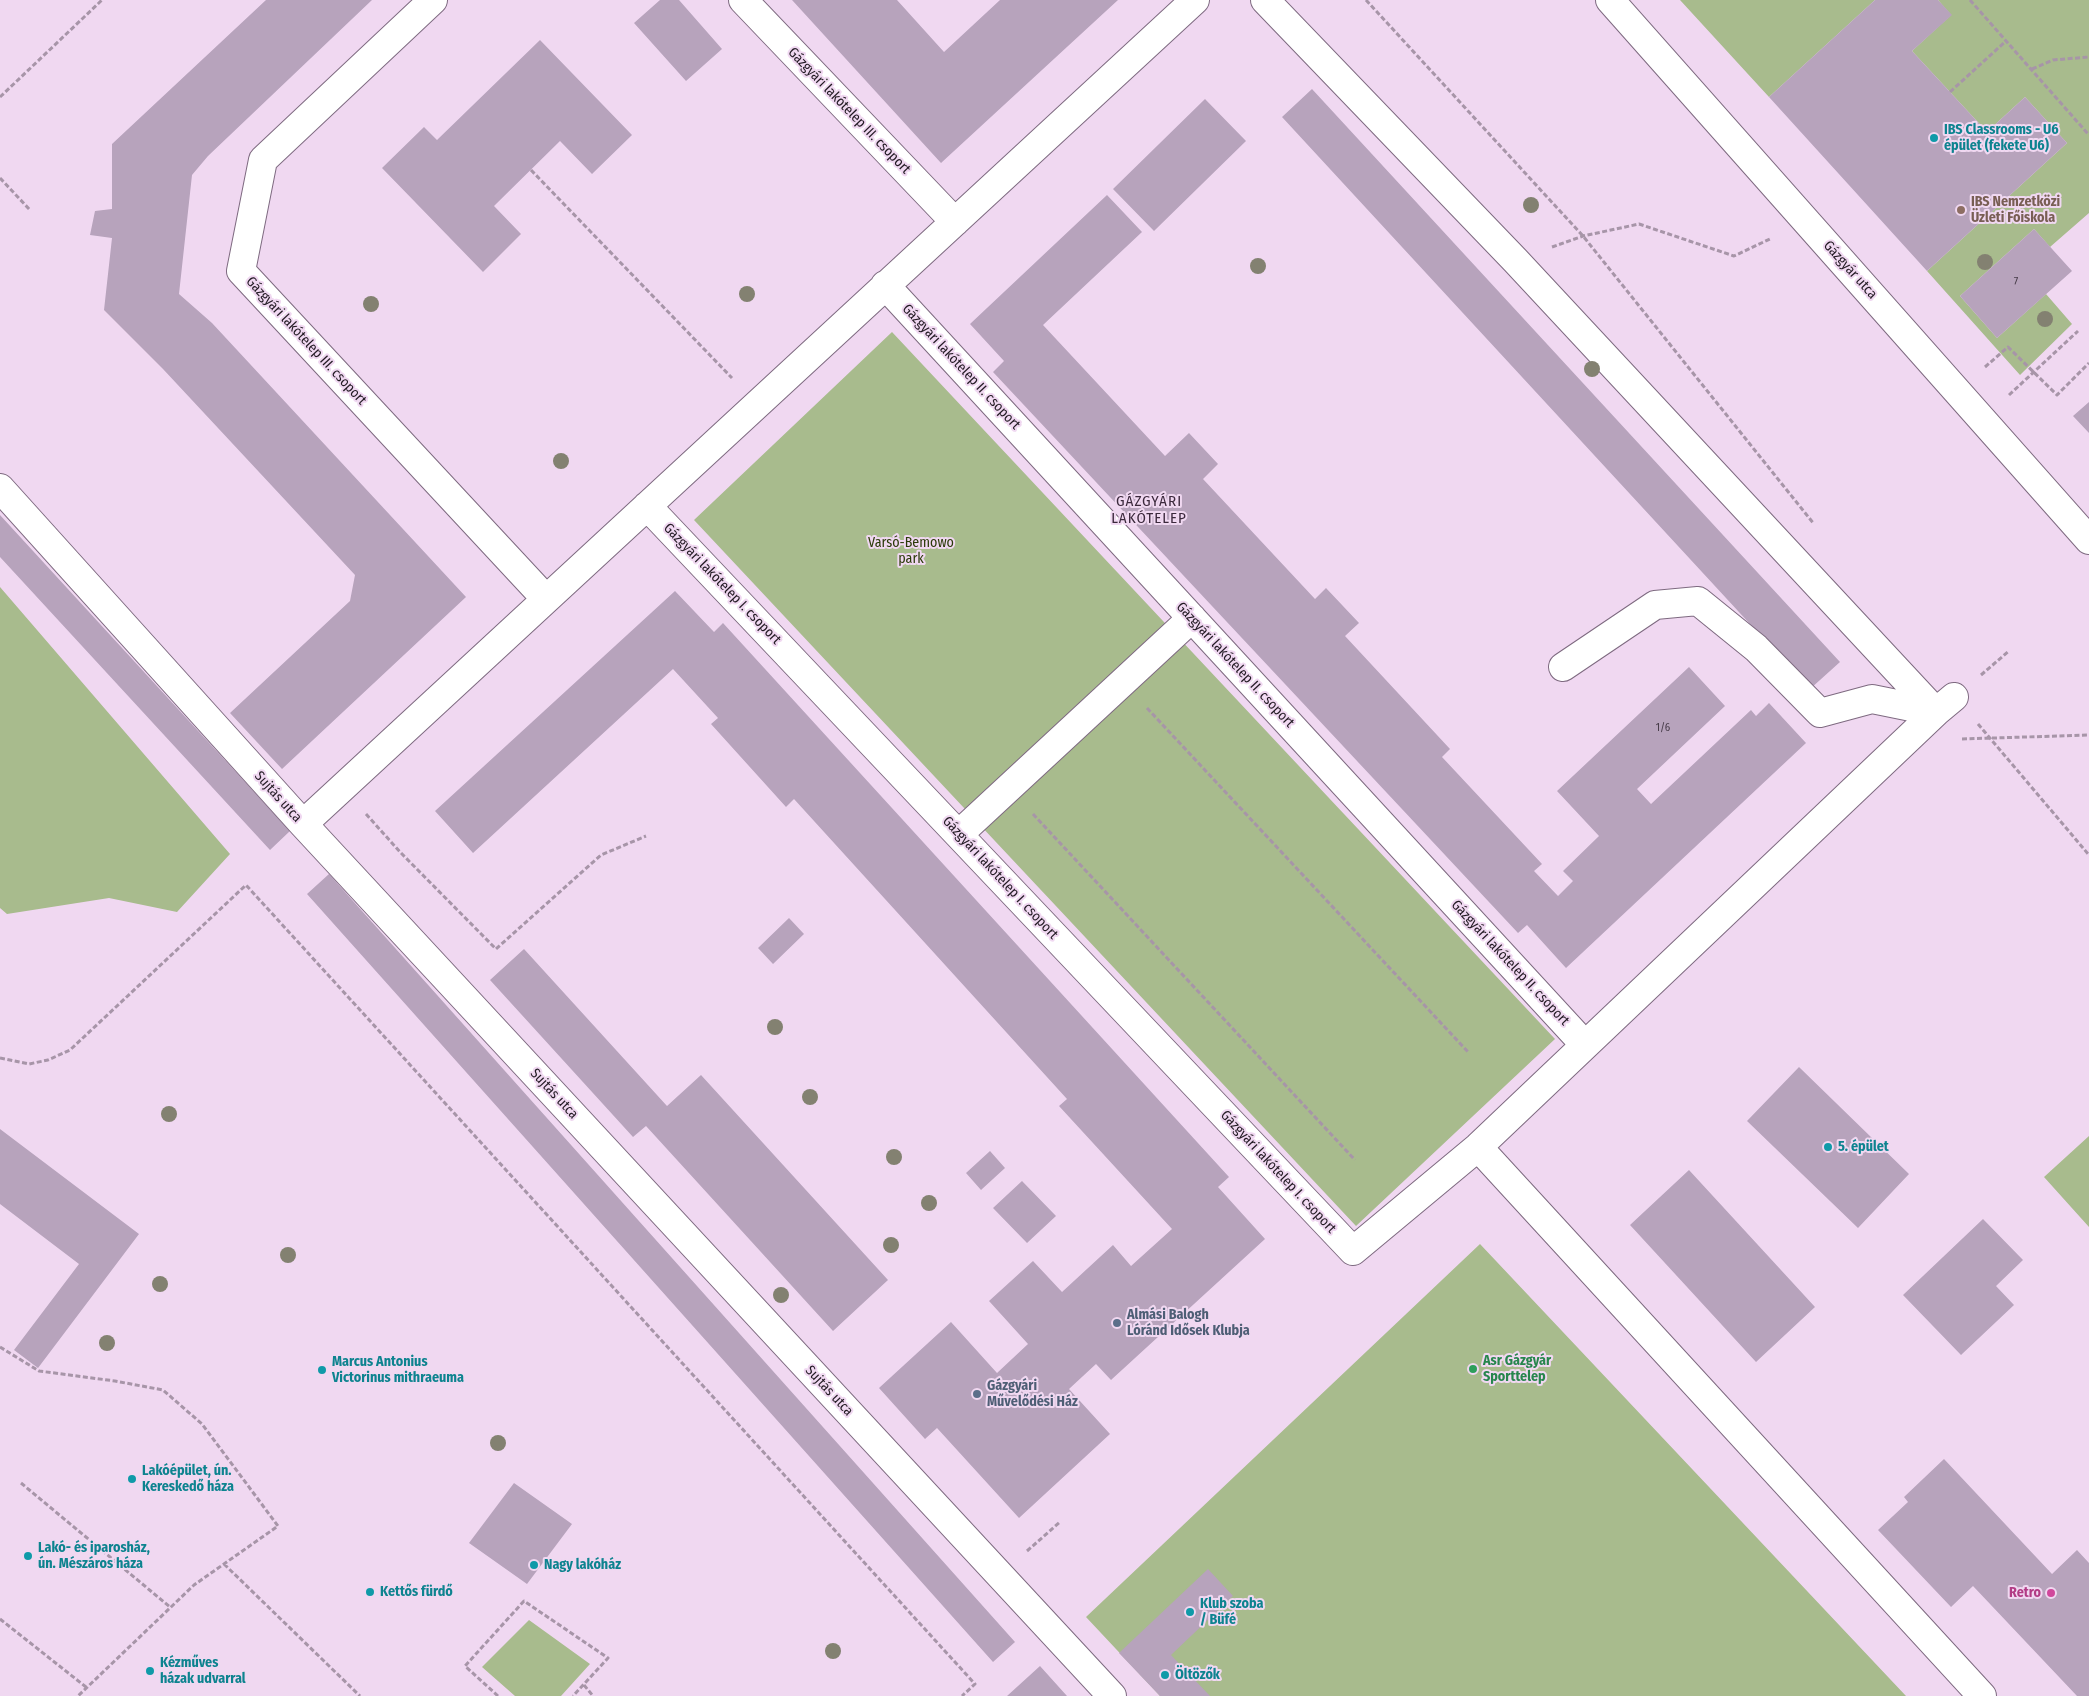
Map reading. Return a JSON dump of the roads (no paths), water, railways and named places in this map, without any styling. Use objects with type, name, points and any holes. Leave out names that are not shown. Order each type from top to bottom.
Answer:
[{"type":"street","name":"Gázgyári lakótelep III. csoport","points":[[433,0],[264,160],[241,271],[546,599]]},
{"type":"street","name":"Gázgyári lakótelep III. csoport","points":[[743,0],[955,222]]},
{"type":"street","points":[[303,824],[1194,0]]},
{"type":"street","points":[[1265,0],[1945,705]]},
{"type":"street","name":"Gázgyár utca","points":[[1610,0],[2089,540]]},
{"type":"street","name":"Gázgyári lakótelep II. csoport","points":[[885,285],[1585,1046]]},
{"type":"street","name":"Sujtás utca","points":[[0,488],[303,824],[1112,1696]]},
{"type":"street","name":"Gázgyári lakótelep I. csoport","points":[[647,506],[1353,1251],[1478,1147]]},
{"type":"street","points":[[1563,666],[1655,605],[1698,601],[1756,648],[1820,713],[1872,698],[1945,705]]},
{"type":"street","points":[[959,834],[1192,618]]},
{"type":"street","points":[[1945,705],[1478,1147],[1982,1696]]},
{"type":"place","name":"IBS Classrooms - U6 épület (fekete U6)","points":[[1934,138]]},
{"type":"place","name":"IBS Nemzetközi Üzleti Főiskola","points":[[1961,210]]},
{"type":"place","name":"5. épület","points":[[1828,1147]]},
{"type":"place","name":"Almási Balogh Lóránd Idősek Klubja","points":[[1117,1323]]},
{"type":"place","name":"Asr Gázgyár Sporttelep","points":[[1473,1369]]},
{"type":"place","name":"Marcus Antonius Victorinus mithraeuma","points":[[322,1370]]},
{"type":"place","name":"Gázgyári Művelődési Ház","points":[[977,1394]]},
{"type":"place","name":"Lakóépület, ún. Kereskedő háza","points":[[132,1479]]},
{"type":"place","name":"Lakó- és iparosház, ún. Mészáros háza","points":[[28,1556]]},
{"type":"place","name":"Nagy lakóház","points":[[534,1565]]},
{"type":"place","name":"Kettős fürdő","points":[[370,1592]]},
{"type":"place","name":"Retro","points":[[2051,1593]]},
{"type":"place","name":"Klub szoba / Büfé","points":[[1190,1612]]},
{"type":"place","name":"Kézműves házak udvarral","points":[[150,1671]]},
{"type":"place","name":"Öltözők","points":[[1165,1675]]},
{"type":"district","name":"GÁZGYÁRI LAKÓTELEP","points":[[1149,510]]},
{"type":"park label","name":"Varsó-Bemowo park","points":[[911,552]]}]
